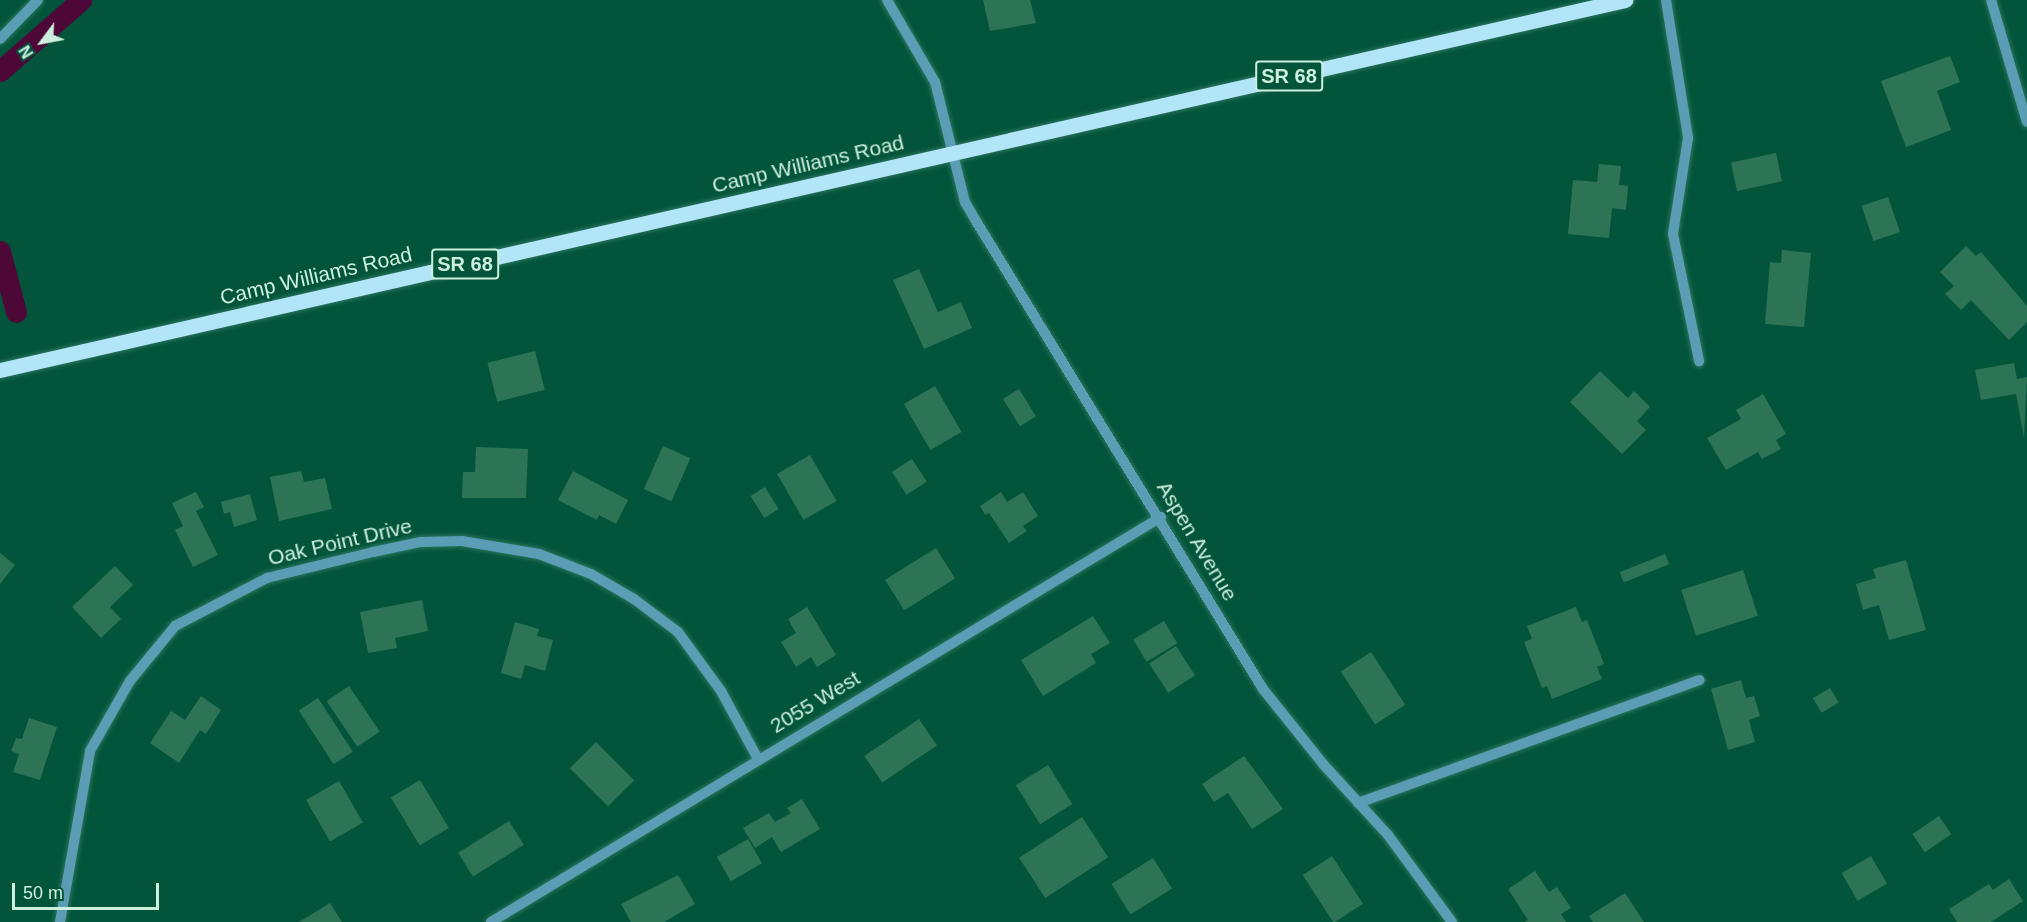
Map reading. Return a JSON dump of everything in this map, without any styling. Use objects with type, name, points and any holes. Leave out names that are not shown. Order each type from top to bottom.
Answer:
[{"type":"main road","name":"Camp Williams Road","points":[[0,370],[1624,0]]},
{"type":"street","points":[[0,39],[38,0]]},
{"type":"street","name":"Aspen Avenue","points":[[887,0],[935,82],[965,202],[976,221],[1161,517],[1263,688],[1358,803],[1388,835],[1452,922]]},
{"type":"street","points":[[1666,0],[1688,138],[1673,234],[1699,361]]},
{"type":"street","points":[[1991,0],[2027,122]]},
{"type":"street","name":"2055 West","points":[[491,922],[1161,517]]},
{"type":"street","name":"Oak Point Drive","points":[[60,922],[90,751],[130,681],[176,626],[267,578],[373,552],[421,542],[462,541],[539,554],[591,574],[634,599],[678,632],[721,691],[758,759]]},
{"type":"street","points":[[1358,803],[1700,680]]},
{"type":"building","points":[[983,0],[1030,0],[1036,23],[990,31]]},
{"type":"building","points":[[1950,56],[1960,82],[1937,91],[1951,130],[1906,147],[1881,81]]},
{"type":"building","points":[[1776,153],[1782,181],[1737,191],[1731,163]]},
{"type":"building","points":[[1599,164],[1621,166],[1619,185],[1628,186],[1626,210],[1612,208],[1609,238],[1568,234],[1573,180],[1597,182]]},
{"type":"building","points":[[1888,197],[1900,232],[1874,241],[1862,206]]},
{"type":"building","points":[[1966,246],[1976,256],[1981,252],[2027,306],[2027,322],[2009,340],[1971,300],[1961,310],[1945,294],[1954,286],[1940,272]]},
{"type":"building","points":[[1782,250],[1811,253],[1804,327],[1765,324],[1770,262],[1781,263]]},
{"type":"building","points":[[919,269],[938,312],[961,302],[972,328],[924,349],[893,280]]},
{"type":"building","points":[[535,351],[545,390],[497,402],[487,363]]},
{"type":"building","points":[[2014,363],[2017,379],[2027,377],[2024,438],[2016,394],[1981,400],[1975,370]]},
{"type":"building","points":[[1600,371],[1628,398],[1634,391],[1650,407],[1637,421],[1646,430],[1622,454],[1570,402]]},
{"type":"building","points":[[935,386],[962,432],[930,450],[904,404]]},
{"type":"building","points":[[1019,389],[1036,416],[1020,426],[1003,399]]},
{"type":"building","points":[[1763,394],[1786,434],[1776,440],[1781,449],[1762,459],[1758,452],[1726,470],[1707,438],[1741,419],[1736,410]]},
{"type":"building","points":[[663,446],[690,458],[671,501],[644,489]]},
{"type":"building","points":[[476,447],[528,449],[526,498],[462,498],[463,472],[475,472]]},
{"type":"building","points":[[810,455],[836,501],[804,520],[777,474]]},
{"type":"building","points":[[912,459],[927,482],[907,495],[892,472]]},
{"type":"building","points":[[301,471],[304,482],[325,478],[332,509],[279,521],[270,477]]},
{"type":"building","points":[[573,471],[628,500],[616,524],[599,515],[597,520],[558,500]]},
{"type":"building","points":[[765,487],[779,509],[764,518],[751,496]]},
{"type":"building","points":[[196,492],[204,507],[196,511],[218,555],[193,567],[175,530],[183,526],[172,503]]},
{"type":"building","points":[[1001,492],[1007,502],[1023,492],[1038,516],[1023,526],[1027,531],[1009,543],[989,513],[985,515],[980,506]]},
{"type":"building","points":[[250,494],[257,520],[234,527],[230,512],[224,514],[221,502]]},
{"type":"building","points":[[936,548],[955,579],[904,610],[885,580]]},
{"type":"building","points":[[0,553],[15,565],[0,584]]},
{"type":"building","points":[[1665,554],[1669,564],[1624,583],[1620,572]]},
{"type":"building","points":[[1906,560],[1926,630],[1889,640],[1879,605],[1863,610],[1856,584],[1876,578],[1873,569]]},
{"type":"building","points":[[115,566],[133,585],[110,607],[121,619],[101,638],[72,607]]},
{"type":"building","points":[[1743,570],[1758,616],[1696,636],[1681,590]]},
{"type":"building","points":[[422,600],[428,631],[395,638],[397,648],[368,653],[360,612]]},
{"type":"building","points":[[807,607],[836,655],[817,667],[811,657],[796,667],[781,642],[796,633],[788,619]]},
{"type":"building","points":[[1576,607],[1582,622],[1587,620],[1604,664],[1597,667],[1602,679],[1552,699],[1547,686],[1542,688],[1524,642],[1532,639],[1527,626]]},
{"type":"building","points":[[1093,616],[1110,643],[1091,654],[1096,663],[1043,696],[1021,660]]},
{"type":"building","points":[[1164,621],[1177,643],[1147,662],[1133,640]]},
{"type":"building","points":[[515,622],[539,629],[537,636],[553,640],[545,671],[525,665],[521,679],[501,673]]},
{"type":"building","points":[[1176,646],[1195,675],[1168,693],[1149,663]]},
{"type":"building","points":[[1371,652],[1405,705],[1375,724],[1341,672]]},
{"type":"building","points":[[1741,680],[1746,698],[1754,696],[1760,716],[1749,720],[1755,742],[1728,750],[1711,689]]},
{"type":"building","points":[[349,686],[380,732],[357,747],[327,701]]},
{"type":"building","points":[[1830,688],[1839,703],[1822,713],[1813,698]]},
{"type":"building","points":[[201,696],[221,710],[206,734],[200,730],[179,763],[150,743],[171,711],[185,720]]},
{"type":"building","points":[[318,698],[353,752],[334,764],[299,711]]},
{"type":"building","points":[[29,718],[57,727],[40,780],[13,772],[19,754],[11,751],[16,738],[22,739]]},
{"type":"building","points":[[919,719],[937,746],[882,782],[864,756]]},
{"type":"building","points":[[596,742],[634,780],[608,806],[570,768]]},
{"type":"building","points":[[1244,756],[1283,809],[1252,829],[1228,793],[1214,802],[1202,784]]},
{"type":"building","points":[[1048,765],[1072,804],[1040,824],[1016,785]]},
{"type":"building","points":[[420,780],[449,828],[420,846],[391,798]]},
{"type":"building","points":[[339,781],[363,823],[330,842],[306,800]]},
{"type":"building","points":[[802,799],[820,829],[781,852],[772,837],[755,848],[743,828],[769,813],[775,822],[791,813],[787,808]]},
{"type":"building","points":[[1939,816],[1951,834],[1925,852],[1912,834]]},
{"type":"building","points":[[1082,817],[1108,857],[1045,898],[1019,858]]},
{"type":"building","points":[[509,821],[524,845],[473,877],[458,853]]},
{"type":"building","points":[[748,839],[762,863],[731,881],[717,857]]},
{"type":"building","points":[[1332,856],[1363,904],[1333,922],[1303,875]]},
{"type":"building","points":[[1871,856],[1887,884],[1858,901],[1842,873]]},
{"type":"building","points":[[1153,858],[1172,889],[1131,914],[1111,884]]},
{"type":"building","points":[[1535,871],[1549,892],[1557,887],[1571,908],[1561,914],[1566,922],[1524,922],[1528,920],[1508,889]]},
{"type":"building","points":[[678,875],[695,904],[664,922],[631,922],[621,904]]},
{"type":"building","points":[[2009,879],[2023,901],[1991,922],[1957,922],[1949,909],[1989,884],[1993,890]]},
{"type":"building","points":[[1625,893],[1644,922],[1593,922],[1589,916]]},
{"type":"building","points":[[330,903],[342,922],[299,922]]},
{"type":"waterway","points":[[0,71],[81,0]]},
{"type":"waterway","points":[[0,251],[16,312]]}]
